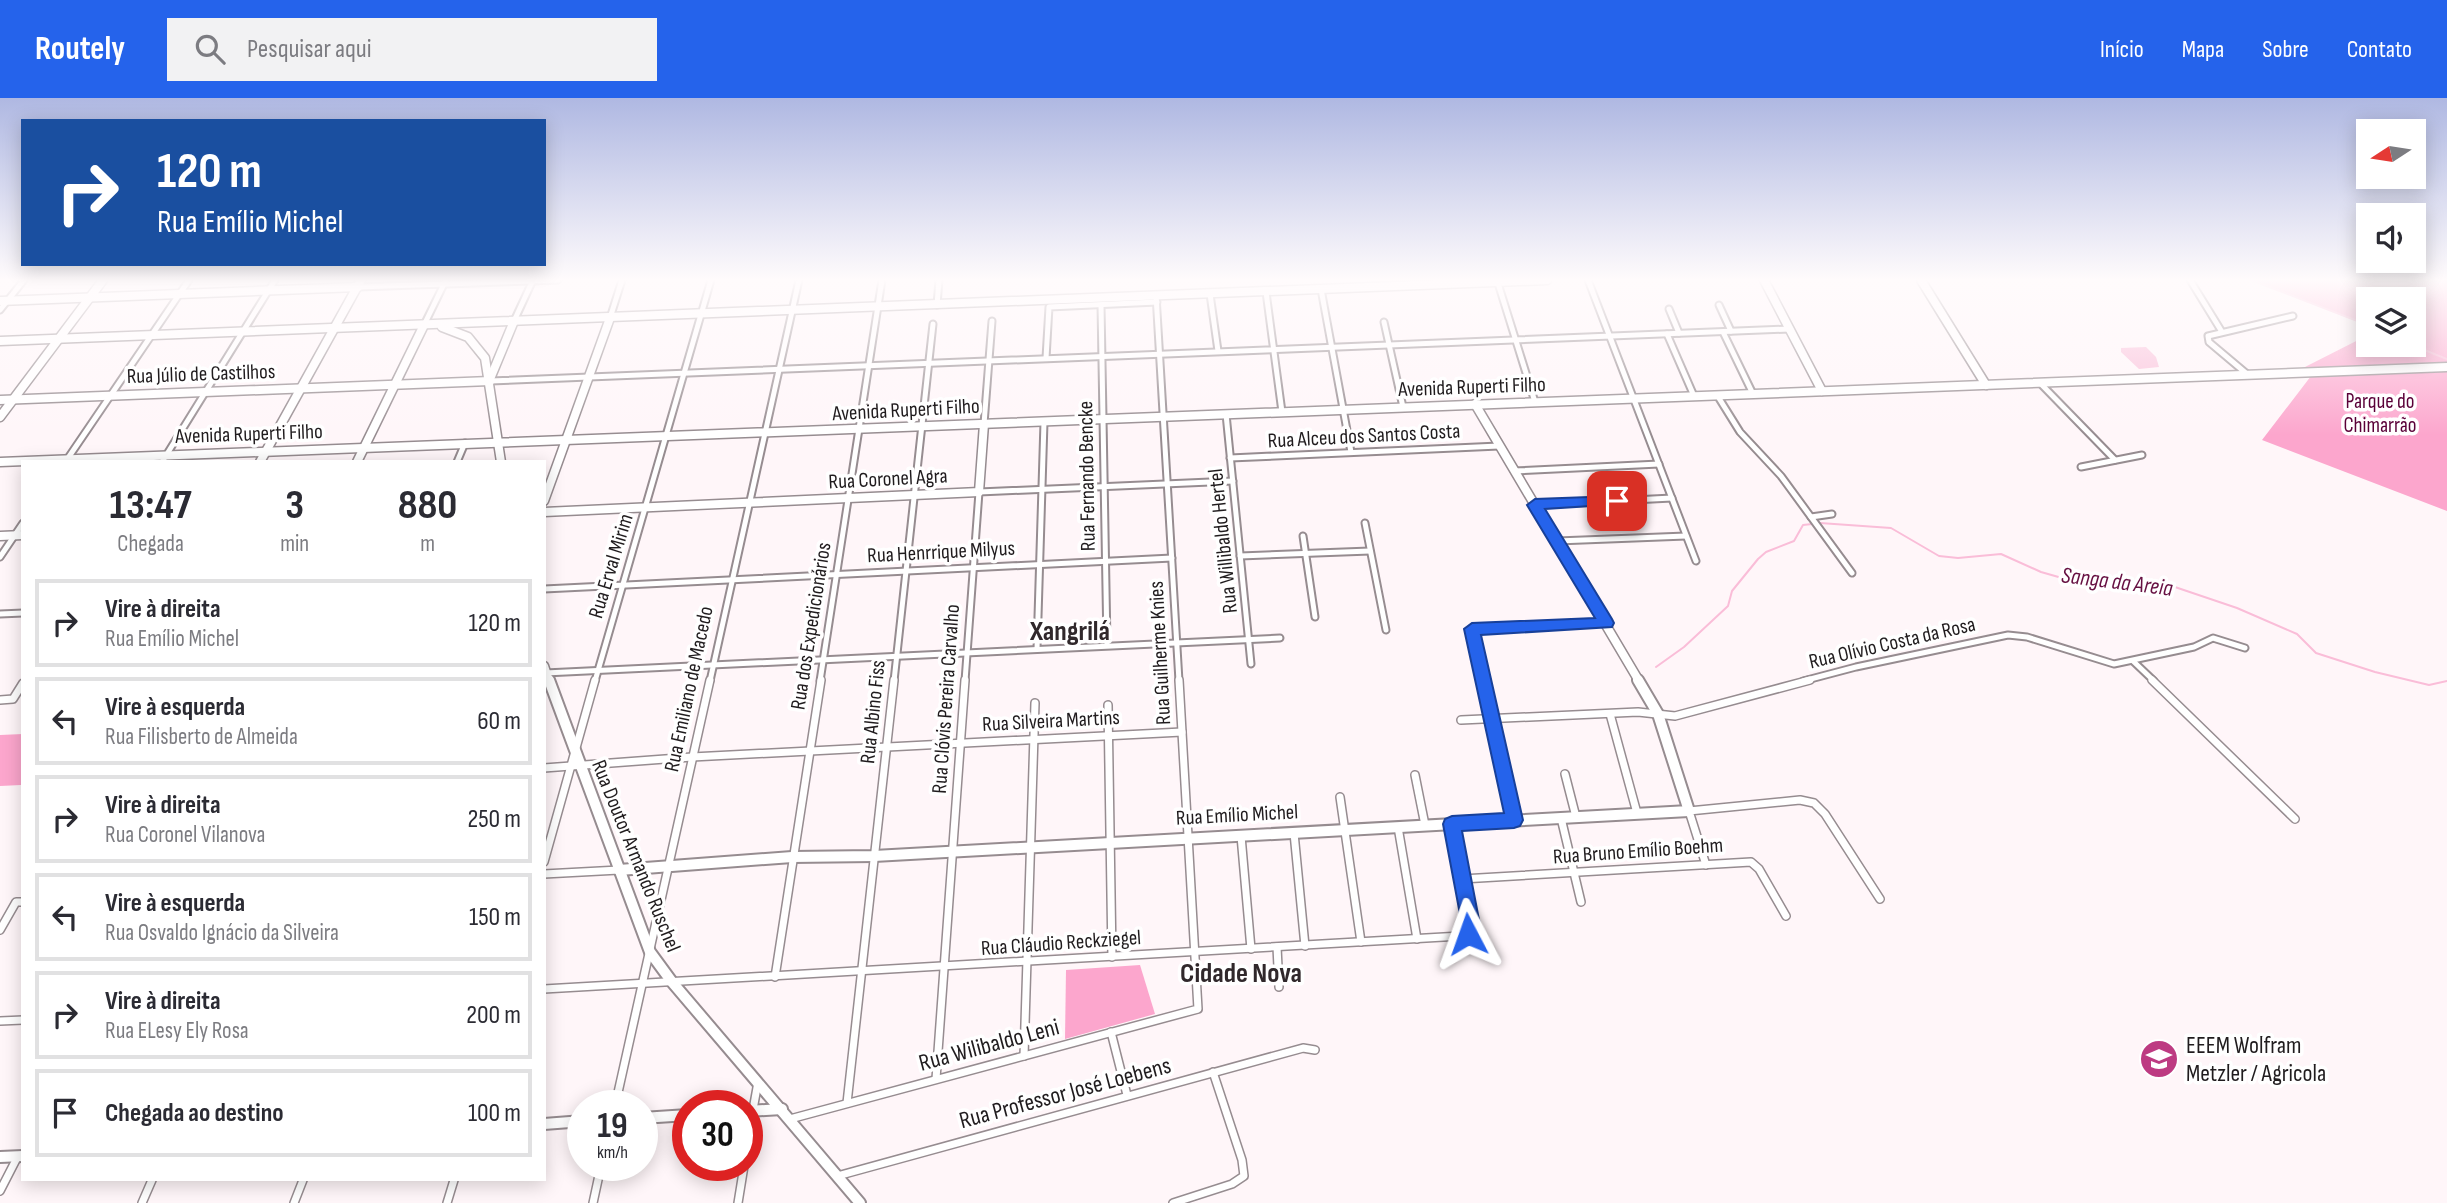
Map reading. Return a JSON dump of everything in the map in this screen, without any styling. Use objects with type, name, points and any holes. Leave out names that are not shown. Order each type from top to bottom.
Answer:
[{"type":"main road","points":[[0,417],[66,332]]},
{"type":"main road","points":[[0,341],[230,332]]},
{"type":"main road","points":[[264,456],[332,332]]},
{"type":"main road","points":[[358,460],[423,332]]},
{"type":"main road","points":[[461,332],[480,346],[490,381],[501,460]]},
{"type":"main road","points":[[490,381],[510,332]]},
{"type":"main road","points":[[546,496],[605,332]]},
{"type":"main road","points":[[1790,332],[1822,391]]},
{"type":"main road","points":[[1953,332],[1986,385]]},
{"type":"main road","name":"Avenida Ruperti Filho","points":[[114,460],[264,456],[363,449],[1103,418],[2447,367]]},
{"type":"main road","name":"Rua Júlio de Castilhos","points":[[0,401],[490,381]]},
{"type":"main road","points":[[1475,404],[1658,714],[1689,811]]},
{"type":"main road","name":"Rua Clóvis Pereira Carvalho","points":[[979,492],[984,424]]},
{"type":"main road","name":"Avenida Ruperti Filho","points":[[145,460],[163,459]]},
{"type":"main road","name":"Avenida Ruperti Filho","points":[[0,464],[21,463]]},
{"type":"main road","name":"Avenida Ruperti Filho","points":[[0,464],[21,465]]},
{"type":"main road","name":"Rua Coronel Agra","points":[[546,512],[979,492]]},
{"type":"main road","points":[[0,536],[19,535]]},
{"type":"main road","name":"Rua Doutor Armando Ruschel","points":[[546,674],[573,751],[574,767],[619,870],[650,952],[672,982],[860,1203]]},
{"type":"main road","name":"Rua Emílio Michel","points":[[619,870],[792,857],[874,856],[1689,811]]},
{"type":"main road","points":[[763,1110],[782,1109]]},
{"type":"main road","points":[[546,1124],[567,1122]]},
{"type":"main road","points":[[0,1157],[21,1152]]},
{"type":"street","points":[[67,460],[155,332]]},
{"type":"street","points":[[163,459],[243,332]]},
{"type":"street","name":"Rua Erval Mirim","points":[[573,751],[647,508],[697,332]]},
{"type":"street","name":"Rua Emiliano de Macedo","points":[[619,1090],[787,332]]},
{"type":"street","name":"Rua dos Expedicionários","points":[[775,977],[874,332]]},
{"type":"street","name":"Rua Albino Fiss","points":[[847,1103],[932,332]]},
{"type":"street","name":"Rua Clóvis Pereira Carvalho","points":[[984,424],[991,332]]},
{"type":"street","points":[[1046,358],[1047,332]]},
{"type":"street","name":"Rua Fernando Bencke","points":[[1102,332],[1107,645]]},
{"type":"street","name":"Rua Guilherme Knies","points":[[1158,332],[1198,1009]]},
{"type":"street","points":[[1215,332],[1218,351]]},
{"type":"street","points":[[1271,332],[1282,412]]},
{"type":"street","points":[[1328,332],[1351,452]]},
{"type":"street","points":[[1386,332],[1403,407]]},
{"type":"street","points":[[1513,332],[1535,402]]},
{"type":"street","points":[[1607,332],[1696,561]]},
{"type":"street","points":[[1723,332],[1753,394]]},
{"type":"street","name":"Rua Júlio de Castilhos","points":[[490,381],[1726,332]]},
{"type":"street","points":[[2222,332],[2207,338],[2247,375]]},
{"type":"street","points":[[1667,334],[1695,396]]},
{"type":"street","points":[[2040,383],[2115,460]]},
{"type":"street","points":[[1717,395],[1740,432],[1781,476],[1852,573]]},
{"type":"street","name":"Rua Willibaldo Hertel","points":[[1226,414],[1251,664]]},
{"type":"street","points":[[1037,649],[1044,422]]},
{"type":"street","points":[[458,460],[464,445]]},
{"type":"street","name":"Rua Alceu dos Santos Costa","points":[[1230,458],[1499,446]]},
{"type":"street","points":[[2081,467],[2142,455]]},
{"type":"street","points":[[1514,471],[1659,464]]},
{"type":"street","name":"Rua Coronel Agra","points":[[979,492],[1233,481]]},
{"type":"street","name":"Rua Clóvis Pereira Carvalho","points":[[936,1079],[979,492]]},
{"type":"street","points":[[1535,505],[1672,498]]},
{"type":"street","points":[[1811,517],[1832,514]]},
{"type":"street","points":[[1365,523],[1386,629]]},
{"type":"street","points":[[0,557],[19,535]]},
{"type":"street","points":[[1557,541],[1686,536]]},
{"type":"street","points":[[1303,537],[1315,617]]},
{"type":"street","points":[[1240,556],[1370,551]]},
{"type":"street","name":"Rua Henrrique Milyus","points":[[546,589],[1172,558]]},
{"type":"street","points":[[0,614],[21,613]]},
{"type":"street","points":[[1514,820],[1472,629],[1606,623]]},
{"type":"street","name":"Rua Olívio Costa da Rosa","points":[[1658,714],[1675,716],[1856,667],[2008,635],[2027,637],[2115,664],[2194,647],[2213,638],[2245,648]]},
{"type":"street","points":[[546,671],[1280,638]]},
{"type":"street","points":[[2133,661],[2295,819]]},
{"type":"street","points":[[0,700],[13,699],[21,686]]},
{"type":"street","points":[[1024,1056],[1035,703]]},
{"type":"street","points":[[1108,705],[1112,957]]},
{"type":"street","points":[[1461,720],[1638,712],[1658,714]]},
{"type":"street","points":[[1610,714],[1637,813]]},
{"type":"street","name":"Rua Silveira Martins","points":[[546,768],[692,757],[1182,732]]},
{"type":"street","points":[[546,856],[574,767]]},
{"type":"street","points":[[1565,774],[1576,817]]},
{"type":"street","points":[[1415,775],[1424,825]]},
{"type":"street","points":[[1340,797],[1361,942]]},
{"type":"street","name":"Rua Emílio Michel","points":[[1689,811],[1789,800],[1814,803],[1825,814],[1880,899]]},
{"type":"street","points":[[1689,811],[1706,865]]},
{"type":"street","points":[[1561,818],[1581,902]]},
{"type":"street","name":"Rua Cláudio Reckziegel","points":[[546,989],[861,973],[1461,936],[1471,931],[1452,824]]},
{"type":"street","points":[[1398,827],[1417,939]]},
{"type":"street","points":[[1294,831],[1305,946]]},
{"type":"street","points":[[1241,834],[1251,949]]},
{"type":"street","name":"Rua Bruno Emílio Boehm","points":[[1462,879],[1751,862],[1759,869],[1786,916]]},
{"type":"street","name":"Rua Emílio Michel","points":[[546,874],[619,870]]},
{"type":"street","points":[[0,930],[19,902]]},
{"type":"street","points":[[1277,947],[1279,987]]},
{"type":"street","name":"Rua Wilibaldo Leni","points":[[790,1119],[1198,1009]]},
{"type":"street","points":[[0,1021],[21,1020]]},
{"type":"street","points":[[1111,1032],[1127,1095]]},
{"type":"street","name":"Rua Professor José Loebens","points":[[837,1176],[1303,1048],[1315,1050]]},
{"type":"street","points":[[1173,1203],[1232,1184],[1244,1175],[1213,1072]]},
{"type":"street","points":[[755,1090],[758,1080]]},
{"type":"street","points":[[0,1191],[21,1152]]},
{"type":"street","points":[[142,1203],[152,1181]]},
{"type":"street","points":[[294,1203],[303,1181]]},
{"type":"street","points":[[447,1203],[454,1181]]},
{"type":"street","points":[[593,1203],[598,1181]]},
{"type":"street","points":[[738,1203],[742,1181]]},
{"type":"green space","name":"Parque do Chimarrão","points":[[2426,332],[2447,332],[2447,511],[2262,440],[2311,376],[2303,368],[2356,341],[2356,357],[2426,357]]},
{"type":"green space","points":[[21,734],[21,785],[0,786],[0,735]]},
{"type":"green space","points":[[1140,965],[1155,1014],[1065,1039],[1066,970]]},
{"type":"shaded area","points":[[2146,347],[2156,357],[2159,367],[2139,369],[2121,352],[2121,348]]},
{"type":"waterway","name":"Sanga da Areia","points":[[2426,351],[2447,359]]},
{"type":"waterway","name":"Sanga da Areia","points":[[1820,523],[1891,528],[1939,556],[1958,558],[2001,554],[2041,572],[2062,578],[2169,585],[2237,608],[2297,634],[2316,653],[2375,672],[2429,685],[2447,681]]},
{"type":"waterway","name":"Sanga da Areia","points":[[1656,667],[1684,647],[1728,606],[1732,591],[1758,559],[1766,552],[1794,541],[1803,525],[1812,524]]},
{"type":"place","name":"EEEM Wolfram Metzler / Agricola","points":[[2159,1059]]},
{"type":"district","name":"Xangrilá","points":[[1070,631]]},
{"type":"district","name":"Cidade Nova","points":[[1241,973]]},
{"type":"route","points":[[1468,934],[1471,925],[1452,824],[1514,820],[1472,629],[1606,623],[1535,505],[1617,501]]}]
